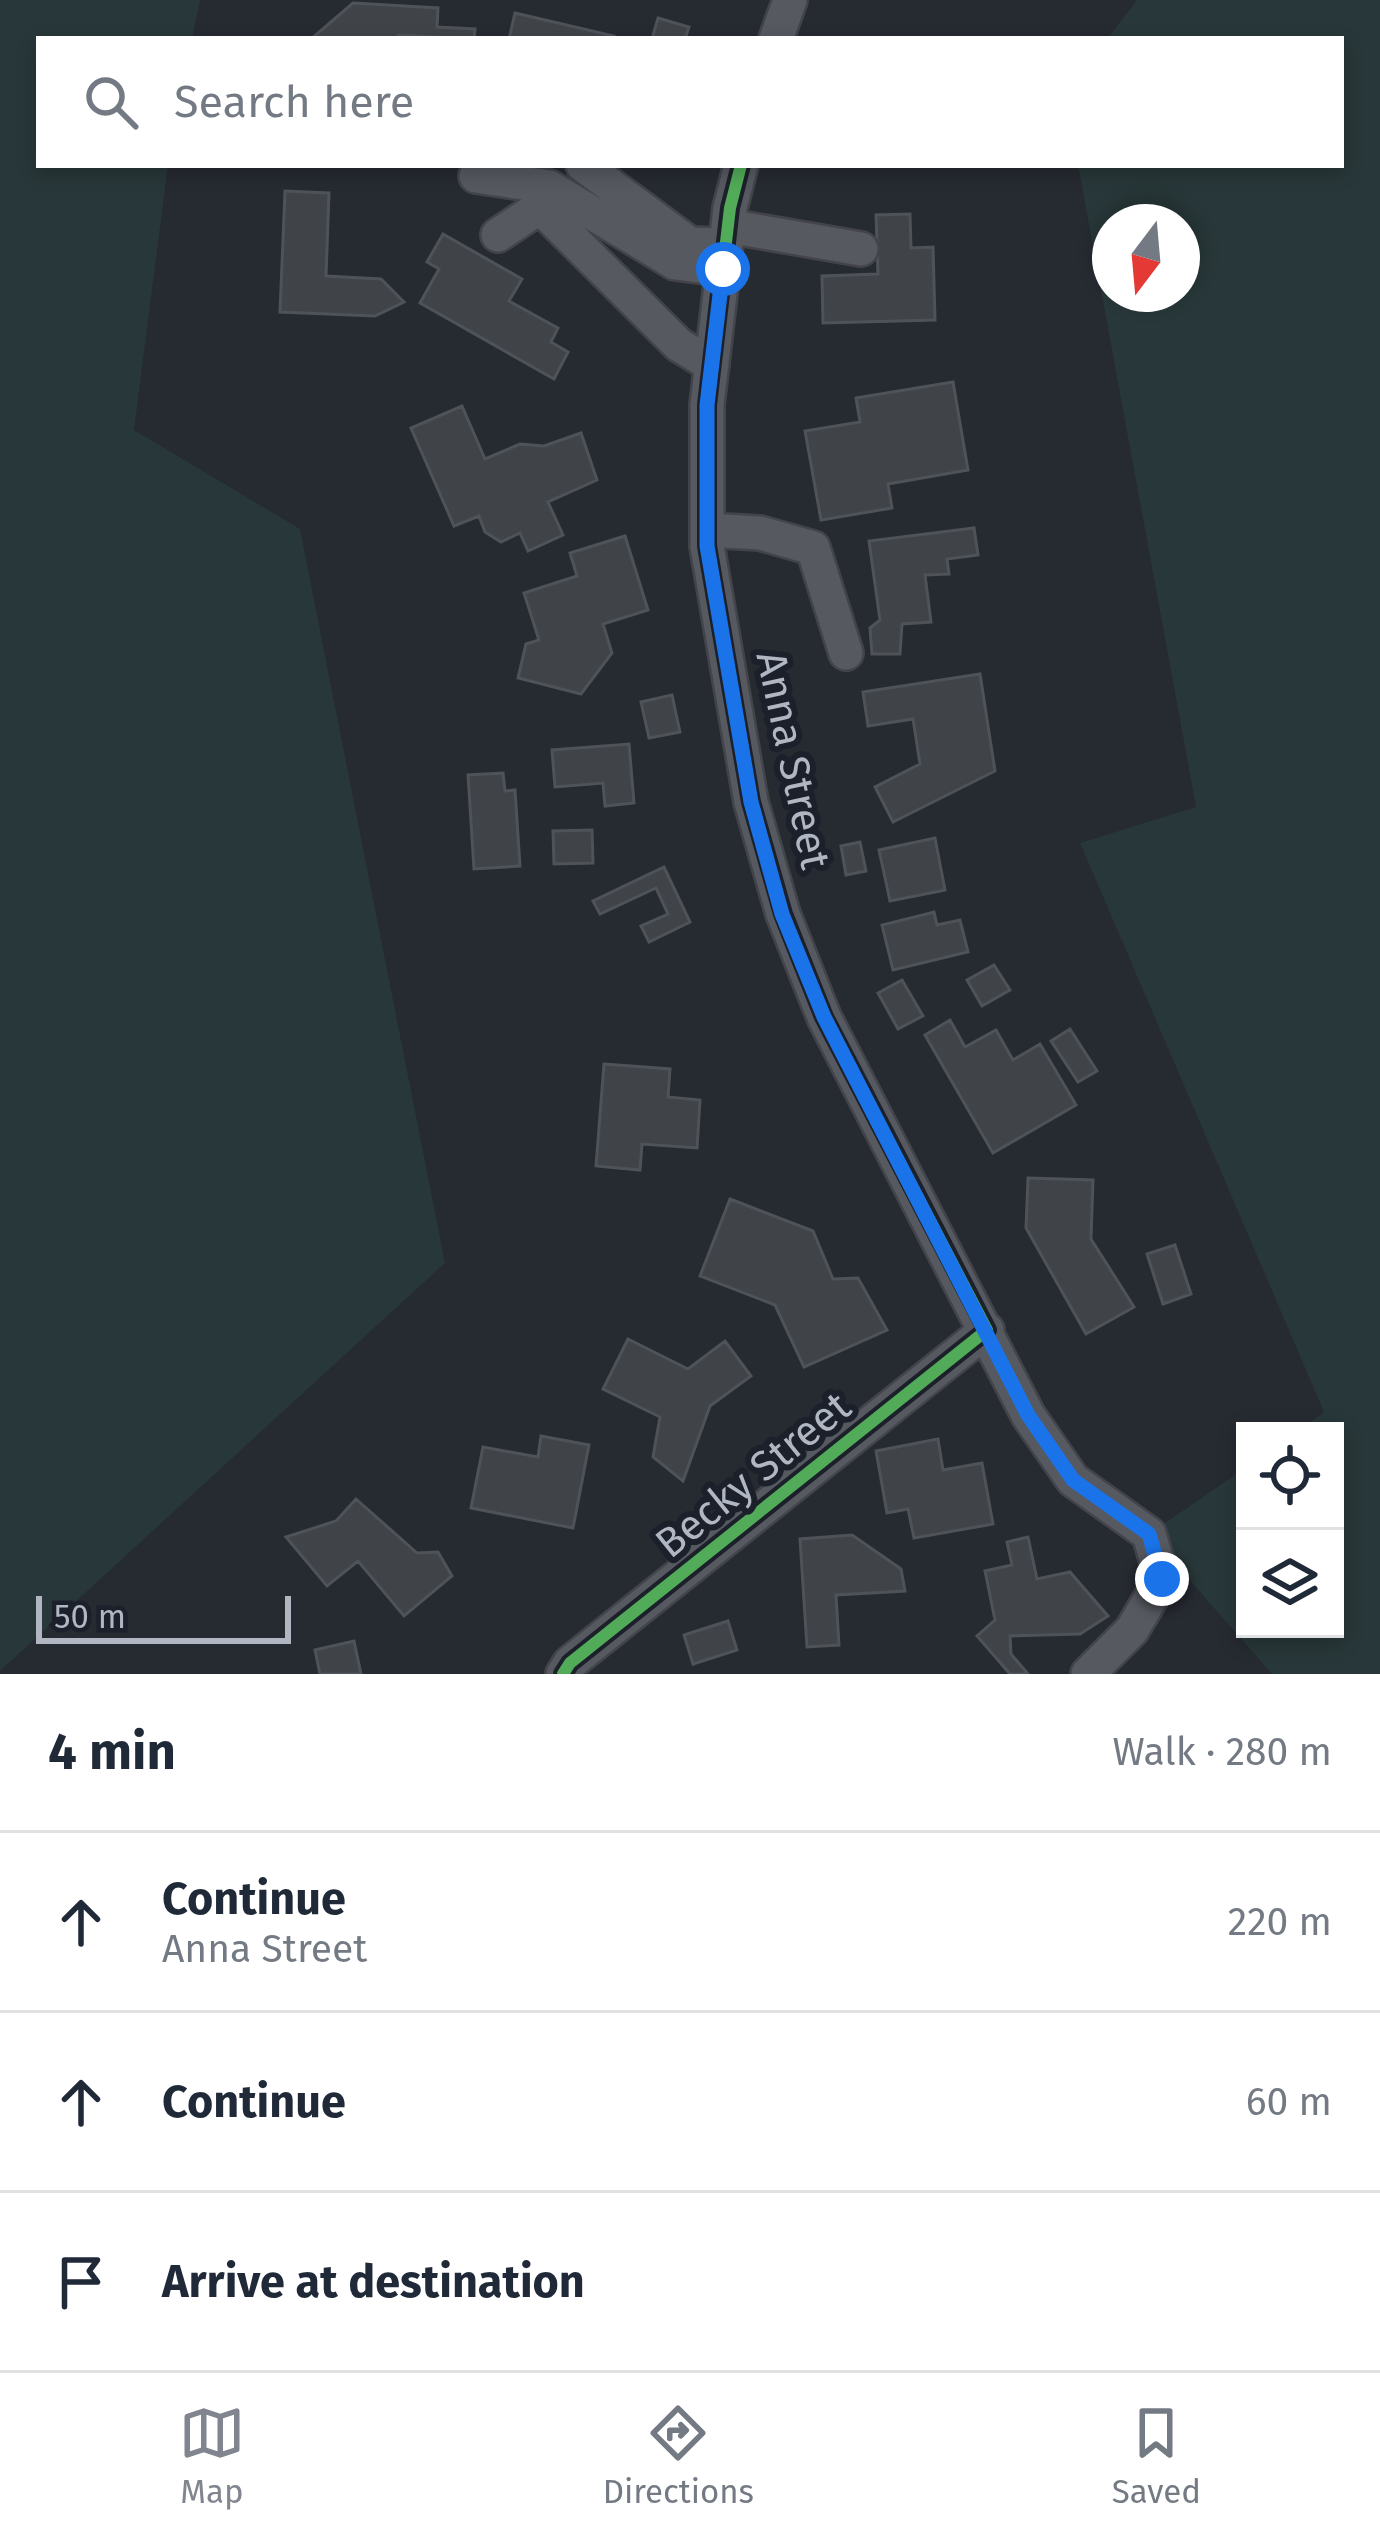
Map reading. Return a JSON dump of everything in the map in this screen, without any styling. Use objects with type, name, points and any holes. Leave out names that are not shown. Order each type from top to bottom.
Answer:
[{"type":"street","points":[[777,36],[790,0]]},
{"type":"street","points":[[587,168],[690,244],[861,249]]},
{"type":"street","name":"Anna Street","points":[[740,168],[725,247],[707,405],[707,530],[723,653],[751,802],[782,914],[824,1017],[1028,1415],[1073,1480],[1149,1534],[1162,1579],[1132,1630],[1088,1674]]},
{"type":"street","points":[[476,176],[549,187],[675,262],[725,247]]},
{"type":"street","points":[[498,235],[540,207],[679,345],[712,365]]},
{"type":"street","points":[[707,530],[760,533],[813,548],[846,653]]},
{"type":"street","name":"Becky Street","points":[[563,1674],[570,1663],[987,1330]]},
{"type":"shaded area","points":[[0,0],[200,0],[193,36],[36,36],[36,168],[168,168],[134,430],[300,529],[445,1263],[0,1671]]},
{"type":"shaded area","points":[[1137,0],[1380,0],[1380,1674],[1272,1674],[1240,1638],[1344,1638],[1344,1422],[1310,1422],[1324,1412],[1080,843],[1196,807],[1105,312],[1200,312],[1200,204],[1092,204],[1092,241],[1079,168],[1344,168],[1344,36],[1109,36]]},
{"type":"shaded area","points":[[1236,1474],[1236,1633],[1149,1534]]},
{"type":"building","points":[[353,3],[438,8],[437,27],[475,29],[474,36],[314,36]]},
{"type":"building","points":[[515,13],[614,36],[510,36]]},
{"type":"building","points":[[658,18],[689,27],[686,36],[653,36]]},
{"type":"building","points":[[285,191],[329,193],[326,276],[381,279],[404,302],[375,316],[280,312]]},
{"type":"building","points":[[910,214],[911,248],[933,247],[935,320],[823,323],[822,276],[878,274],[876,215]]},
{"type":"building","points":[[443,234],[522,279],[509,301],[558,328],[551,342],[568,352],[554,379],[420,303],[439,269],[427,262]]},
{"type":"building","points":[[953,382],[968,470],[888,484],[892,508],[821,520],[805,431],[860,422],[856,398]]},
{"type":"building","points":[[462,406],[485,459],[520,444],[544,446],[581,433],[597,480],[548,502],[563,535],[528,551],[520,533],[501,542],[485,532],[479,516],[454,526],[411,428]]},
{"type":"building","points":[[974,528],[978,555],[947,559],[949,574],[925,575],[931,622],[902,624],[900,654],[872,654],[870,628],[880,620],[869,541]]},
{"type":"building","points":[[625,536],[648,610],[603,624],[612,653],[581,694],[518,678],[526,644],[539,640],[524,593],[577,576],[570,553]]},
{"type":"building","points":[[980,674],[995,771],[893,822],[875,787],[920,764],[913,719],[868,726],[863,692]]},
{"type":"building","points":[[672,695],[680,732],[649,738],[641,702]]},
{"type":"building","points":[[629,744],[634,803],[605,806],[603,783],[555,787],[552,750]]},
{"type":"building","points":[[503,773],[505,791],[515,790],[520,866],[474,869],[468,775]]},
{"type":"building","points":[[592,830],[593,863],[554,864],[553,831]]},
{"type":"building","points":[[935,838],[945,890],[890,901],[879,850]]},
{"type":"building","points":[[860,842],[866,871],[846,875],[841,846]]},
{"type":"building","points":[[664,867],[690,922],[649,942],[641,926],[668,914],[656,888],[600,914],[593,901]]},
{"type":"building","points":[[934,912],[937,925],[960,920],[968,952],[893,970],[882,925]]},
{"type":"building","points":[[994,965],[1010,990],[982,1006],[967,980]]},
{"type":"building","points":[[902,980],[923,1016],[898,1029],[878,993]]},
{"type":"building","points":[[950,1020],[965,1047],[996,1030],[1013,1060],[1040,1044],[1076,1105],[993,1153],[925,1035]]},
{"type":"building","points":[[1070,1029],[1097,1071],[1078,1082],[1051,1041]]},
{"type":"building","points":[[604,1064],[670,1069],[668,1097],[700,1100],[697,1148],[642,1144],[640,1170],[596,1166]]},
{"type":"building","points":[[1028,1178],[1093,1180],[1091,1239],[1134,1307],[1086,1334],[1026,1228]]},
{"type":"building","points":[[730,1199],[813,1231],[833,1279],[858,1278],[887,1330],[804,1367],[775,1305],[700,1276]]},
{"type":"building","points":[[1175,1245],[1191,1294],[1163,1304],[1147,1254]]},
{"type":"building","points":[[628,1339],[688,1369],[725,1341],[751,1376],[710,1406],[683,1481],[653,1457],[660,1417],[603,1389]]},
{"type":"building","points":[[541,1436],[589,1445],[573,1528],[471,1508],[483,1447],[538,1457]]},
{"type":"building","points":[[938,1439],[943,1470],[982,1463],[993,1524],[914,1538],[908,1509],[887,1513],[876,1451]]},
{"type":"building","points":[[356,1499],[417,1553],[438,1552],[452,1576],[404,1616],[358,1561],[327,1586],[286,1537],[336,1521]]},
{"type":"building","points":[[852,1535],[901,1569],[905,1591],[836,1595],[839,1645],[807,1647],[800,1539]]},
{"type":"building","points":[[1028,1537],[1037,1579],[1070,1572],[1108,1616],[1080,1634],[1010,1636],[1011,1654],[1028,1674],[1010,1674],[977,1636],[995,1620],[985,1571],[1012,1565],[1007,1542]]},
{"type":"building","points":[[728,1621],[737,1650],[693,1664],[684,1635]]},
{"type":"building","points":[[354,1641],[361,1674],[320,1674],[315,1650]]},
{"type":"cycle path","points":[[563,1674],[570,1663],[987,1330],[824,1017],[783,914],[751,802],[707,546],[707,405],[730,208],[740,168]]},
{"type":"route","points":[[723,269],[707,405],[707,546],[751,802],[782,914],[824,1017],[1028,1415],[1073,1480],[1149,1534],[1162,1579]]}]
